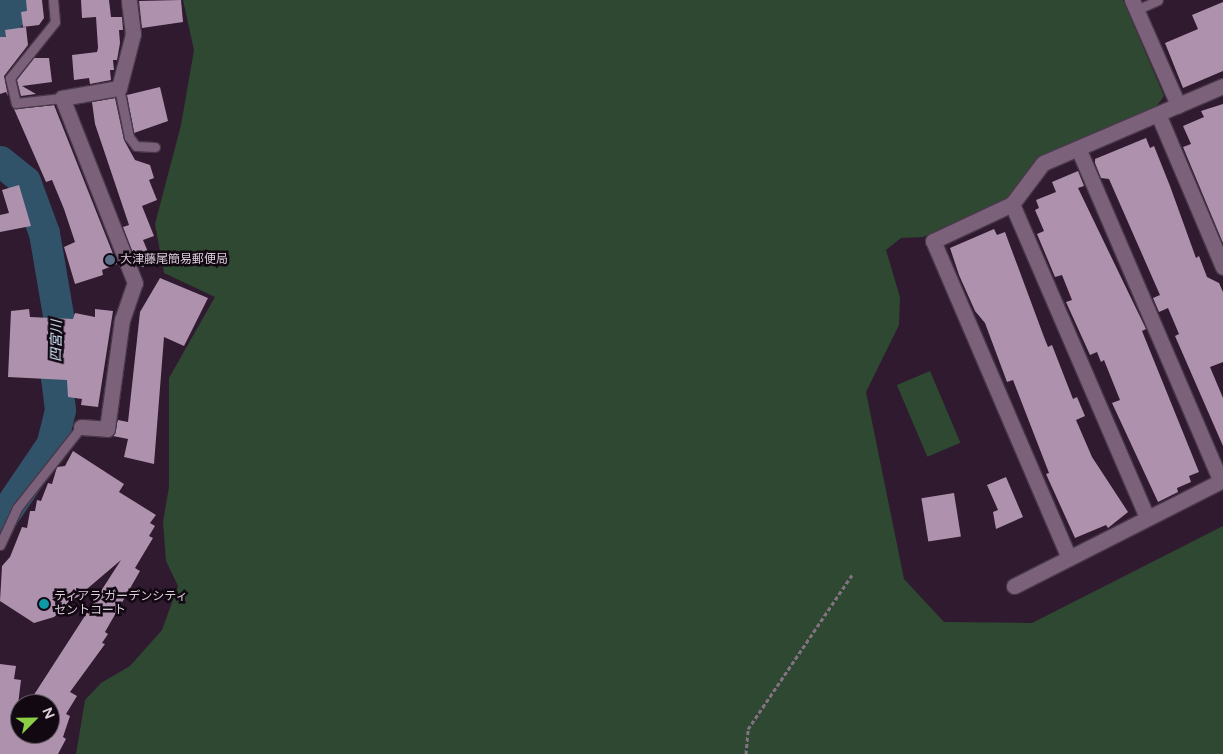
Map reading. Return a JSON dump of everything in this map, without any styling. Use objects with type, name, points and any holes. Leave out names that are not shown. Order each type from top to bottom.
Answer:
[{"type":"street","points":[[81,427],[107,429],[122,320],[135,283],[62,98],[119,88],[133,34],[129,0]]},
{"type":"street","points":[[1134,5],[1178,105]]},
{"type":"street","points":[[1069,558],[933,241],[1012,204],[1043,163],[1223,86]]},
{"type":"street","points":[[1158,114],[1223,267]]},
{"type":"street","points":[[1014,586],[1222,480],[1078,148]]},
{"type":"street","points":[[1012,204],[1147,518]]},
{"type":"lane","points":[[53,0],[56,22],[10,78],[16,103],[62,98]]},
{"type":"lane","points":[[1134,5],[1158,0]]},
{"type":"lane","points":[[119,88],[129,137],[136,146],[155,147]]},
{"type":"lane","points":[[0,546],[17,508],[81,427]]},
{"type":"path","points":[[746,754],[748,729],[852,575]]},
{"type":"green space","points":[[183,0],[1123,0],[1164,96],[1153,111],[1076,142],[1007,202],[923,237],[901,238],[886,250],[900,297],[899,325],[866,392],[904,579],[944,622],[1032,623],[1223,526],[1223,754],[76,754],[85,700],[101,683],[130,666],[162,630],[178,586],[166,561],[163,522],[169,487],[169,378],[215,297],[164,273],[155,224],[181,125],[194,50]]},
{"type":"green space","points":[[930,371],[960,443],[927,457],[897,385]]},
{"type":"building","points":[[26,0],[42,0],[44,18],[39,25],[23,27],[21,12],[27,11]]},
{"type":"building","points":[[81,0],[109,0],[111,17],[122,17],[123,30],[119,30],[120,43],[117,60],[113,60],[114,70],[110,70],[111,80],[90,84],[89,78],[74,80],[72,55],[97,52],[98,48],[96,17],[82,18]]},
{"type":"building","points":[[181,0],[183,22],[142,28],[139,1]]},
{"type":"building","points":[[1223,2],[1223,71],[1183,88],[1165,43],[1198,29],[1192,15]]},
{"type":"building","points":[[26,27],[28,45],[4,76],[8,96],[6,92],[0,94],[0,37],[6,37],[5,30]]},
{"type":"building","points":[[34,58],[49,58],[52,82],[22,86],[36,94],[21,96],[17,80]]},
{"type":"building","points":[[160,87],[168,121],[134,133],[127,95]]},
{"type":"building","points":[[115,98],[124,140],[135,160],[150,165],[154,178],[149,180],[157,200],[142,206],[154,236],[143,240],[153,264],[144,267],[138,266],[123,227],[129,225],[95,124],[92,102]]},
{"type":"building","points":[[1223,104],[1223,243],[1183,147],[1191,144],[1183,126],[1204,117],[1201,111]]},
{"type":"building","points":[[54,105],[117,264],[102,270],[103,275],[75,284],[64,247],[75,242],[64,209],[52,180],[46,182],[14,109]]},
{"type":"building","points":[[1146,138],[1150,148],[1154,146],[1196,258],[1199,256],[1207,277],[1219,283],[1223,292],[1223,362],[1210,367],[1223,398],[1223,446],[1175,336],[1179,334],[1168,308],[1159,312],[1153,298],[1160,295],[1109,179],[1101,178],[1095,163],[1095,159]]},
{"type":"building","points":[[1078,171],[1084,186],[1078,188],[1146,329],[1142,331],[1199,472],[1189,476],[1191,482],[1177,488],[1178,492],[1158,502],[1112,403],[1120,400],[1104,360],[1101,362],[1097,352],[1090,355],[1066,302],[1072,300],[1062,275],[1055,277],[1037,234],[1044,231],[1035,210],[1039,208],[1036,200],[1056,192],[1052,182]]},
{"type":"building","points":[[19,185],[31,226],[0,232],[0,215],[9,213],[2,190]]},
{"type":"building","points":[[994,229],[997,235],[1005,232],[1048,347],[1052,345],[1073,399],[1077,397],[1085,416],[1076,420],[1092,457],[1128,512],[1108,528],[1106,525],[1075,538],[1046,474],[1049,473],[1013,380],[1007,382],[985,323],[975,311],[959,275],[950,248]]},
{"type":"building","points":[[160,278],[208,298],[184,346],[164,337],[154,464],[124,457],[128,439],[113,436],[118,420],[128,422],[140,312]]},
{"type":"building","points":[[29,309],[30,317],[73,319],[75,313],[95,317],[95,309],[113,311],[98,407],[81,405],[82,399],[68,397],[67,380],[8,377],[11,311]]},
{"type":"building","name":"ティアラ ガーデンシティ セントコート","points":[[73,451],[124,484],[119,492],[156,515],[150,523],[155,526],[149,536],[153,538],[135,568],[140,571],[105,632],[108,634],[102,643],[105,644],[70,692],[77,696],[66,714],[70,716],[63,737],[66,739],[58,754],[0,754],[0,664],[16,666],[14,679],[21,680],[19,694],[10,694],[10,744],[60,744],[60,694],[34,694],[121,560],[54,617],[34,623],[0,601],[2,566],[10,557],[22,527],[27,528],[30,511],[35,511],[37,500],[41,501],[48,483],[52,484],[57,467],[65,466]]},
{"type":"building","points":[[1006,477],[1023,517],[996,529],[993,512],[998,510],[987,485]]},
{"type":"building","points":[[954,493],[961,536],[928,542],[921,498]]},
{"type":"waterway","name":"四宮川","points":[[0,29],[14,8],[13,0]]},
{"type":"waterway","name":"四宮川","points":[[0,161],[25,181],[44,233],[60,327],[56,377],[60,410],[51,445],[0,520]]},
{"type":"place","name":"大津藤尾簡易郵便局","points":[[110,260]]},
{"type":"place","name":"ティアラ ガーデンシティ セントコート","points":[[44,604]]}]
